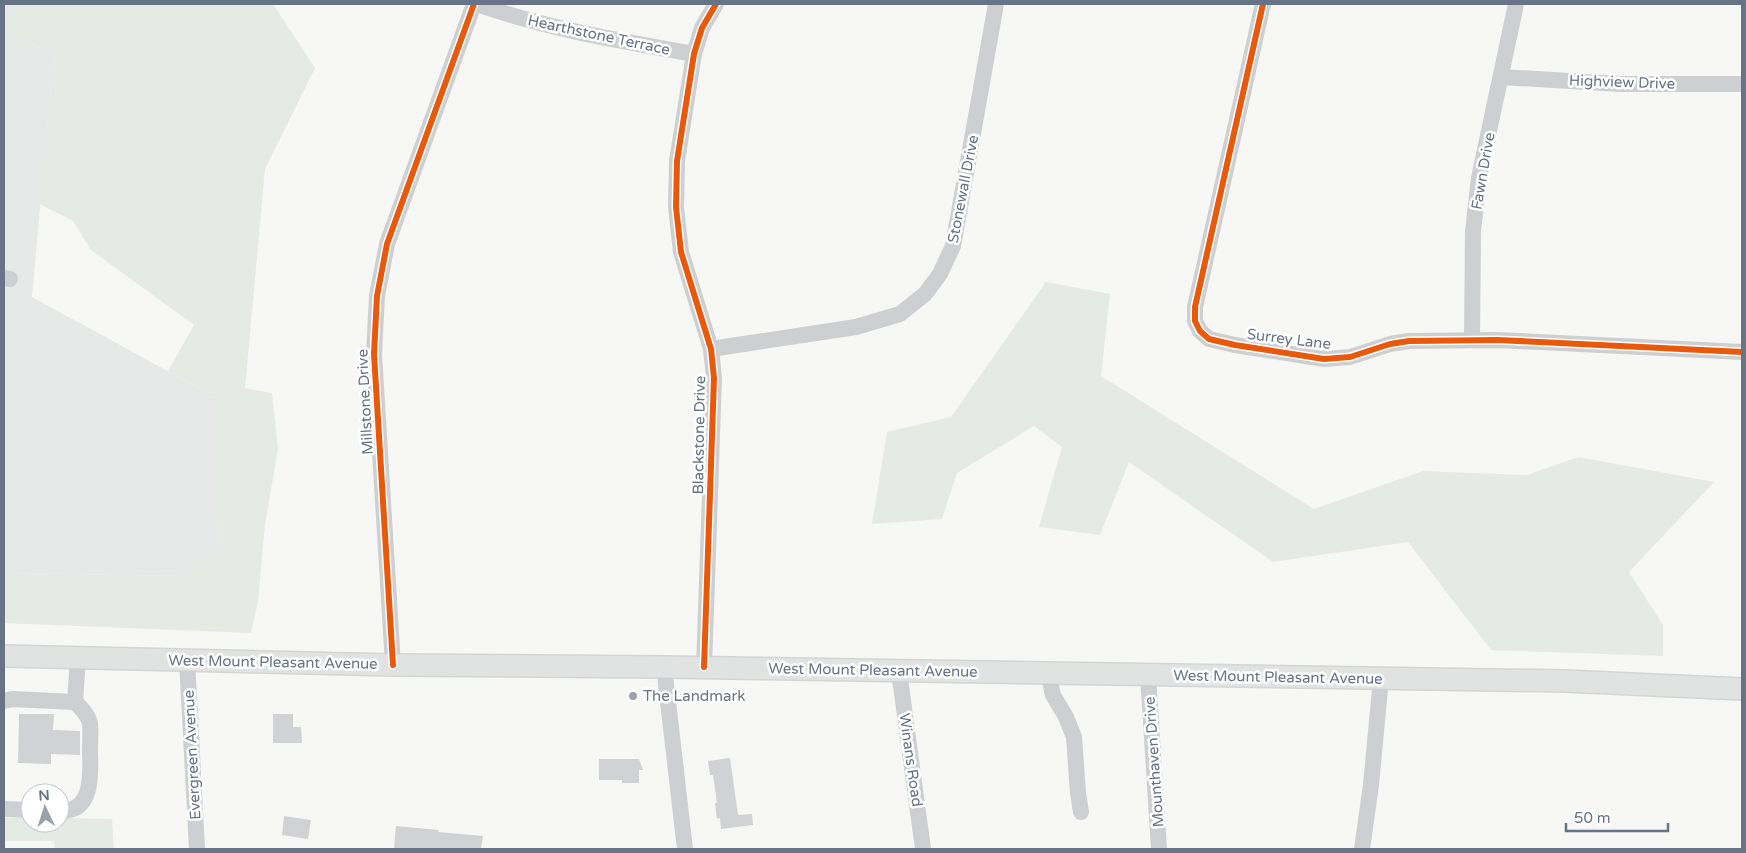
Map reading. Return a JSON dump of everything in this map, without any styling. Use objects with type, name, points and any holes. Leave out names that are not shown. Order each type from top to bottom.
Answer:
[{"type":"main road","name":"West Mount Pleasant Avenue","points":[[4,656],[393,665],[704,667],[1565,681],[1742,689]]},
{"type":"street","name":"Hearthstone Terrace","points":[[476,4],[562,30],[694,54]]},
{"type":"street","name":"Millstone Drive","points":[[393,665],[374,354],[378,296],[387,244],[476,4]]},
{"type":"street","name":"Blackstone Drive","points":[[704,667],[714,378],[711,349],[681,252],[676,207],[677,161],[694,54],[702,28],[716,4]]},
{"type":"street","name":"Stonewall Drive","points":[[711,349],[856,327],[900,314],[925,294],[940,274],[953,246],[996,4]]},
{"type":"street","name":"Surrey Lane","points":[[1263,4],[1195,307],[1195,321],[1200,331],[1209,339],[1324,359],[1350,357],[1390,344],[1409,341],[1472,340],[1742,352]]},
{"type":"street","name":"Fawn Drive","points":[[1472,340],[1473,231],[1479,178],[1516,4]]},
{"type":"street","name":"Highview Drive","points":[[1501,77],[1620,84],[1742,84]]},
{"type":"street","points":[[75,702],[78,658]]},
{"type":"street","name":"Evergreen Avenue","points":[[187,660],[197,849]]},
{"type":"street","points":[[664,667],[685,849]]},
{"type":"street","name":"Winans Road","points":[[899,671],[923,849]]},
{"type":"street","points":[[1048,673],[1054,695],[1074,737],[1081,812]]},
{"type":"street","name":"Mounthaven Drive","points":[[1148,675],[1159,849]]},
{"type":"street","points":[[1362,849],[1371,785],[1380,678]]},
{"type":"street","points":[[4,701],[12,699],[75,702],[86,714],[90,723],[91,774],[86,796],[79,806],[70,811]]},
{"type":"street","points":[[4,810],[20,810]]},
{"type":"shaded area","points":[[4,4],[273,4],[315,68],[265,169],[245,388],[272,393],[278,449],[265,524],[258,602],[251,633],[4,623],[4,569],[11,573],[185,576],[225,548],[216,522],[216,392],[208,393],[168,371],[194,325],[91,250],[73,221],[40,204],[54,54],[4,32]]},
{"type":"shaded area","points":[[4,32],[54,54],[32,297],[208,393],[216,392],[216,522],[225,548],[185,576],[11,573],[4,569]]},
{"type":"shaded area","points":[[1046,282],[1110,294],[1101,376],[1314,509],[1423,471],[1527,475],[1578,457],[1714,482],[1629,572],[1663,625],[1663,656],[1491,650],[1408,542],[1273,562],[1129,462],[1100,535],[1039,527],[1062,447],[1034,426],[957,473],[942,519],[872,524],[887,432],[951,417]]},
{"type":"shaded area","points":[[4,818],[20,818],[20,833],[70,833],[70,818],[112,819],[114,849],[55,849],[54,841],[4,841]]},
{"type":"building","points":[[19,714],[54,714],[53,730],[80,731],[80,755],[51,754],[51,764],[18,763]]},
{"type":"building","points":[[273,714],[293,714],[293,727],[301,727],[302,743],[273,743]]},
{"type":"building","points":[[730,758],[738,815],[752,814],[753,825],[721,829],[720,818],[717,819],[713,775],[710,775],[708,761]]},
{"type":"building","points":[[599,759],[639,759],[643,770],[639,770],[639,783],[622,783],[622,780],[599,780]]},
{"type":"building","points":[[284,816],[311,820],[308,839],[282,835]]},
{"type":"building","points":[[396,826],[483,836],[481,849],[394,849]]},
{"type":"cycle path","points":[[393,665],[374,354],[377,296],[387,244],[474,4]]},
{"type":"cycle path","points":[[704,667],[714,378],[711,349],[681,252],[676,207],[677,161],[694,54],[702,28],[716,4]]},
{"type":"cycle path","points":[[1263,4],[1195,307],[1195,321],[1200,331],[1209,339],[1324,359],[1350,357],[1390,344],[1409,341],[1498,340],[1742,352]]},
{"type":"place","name":"The Landmark","points":[[633,696]]}]
